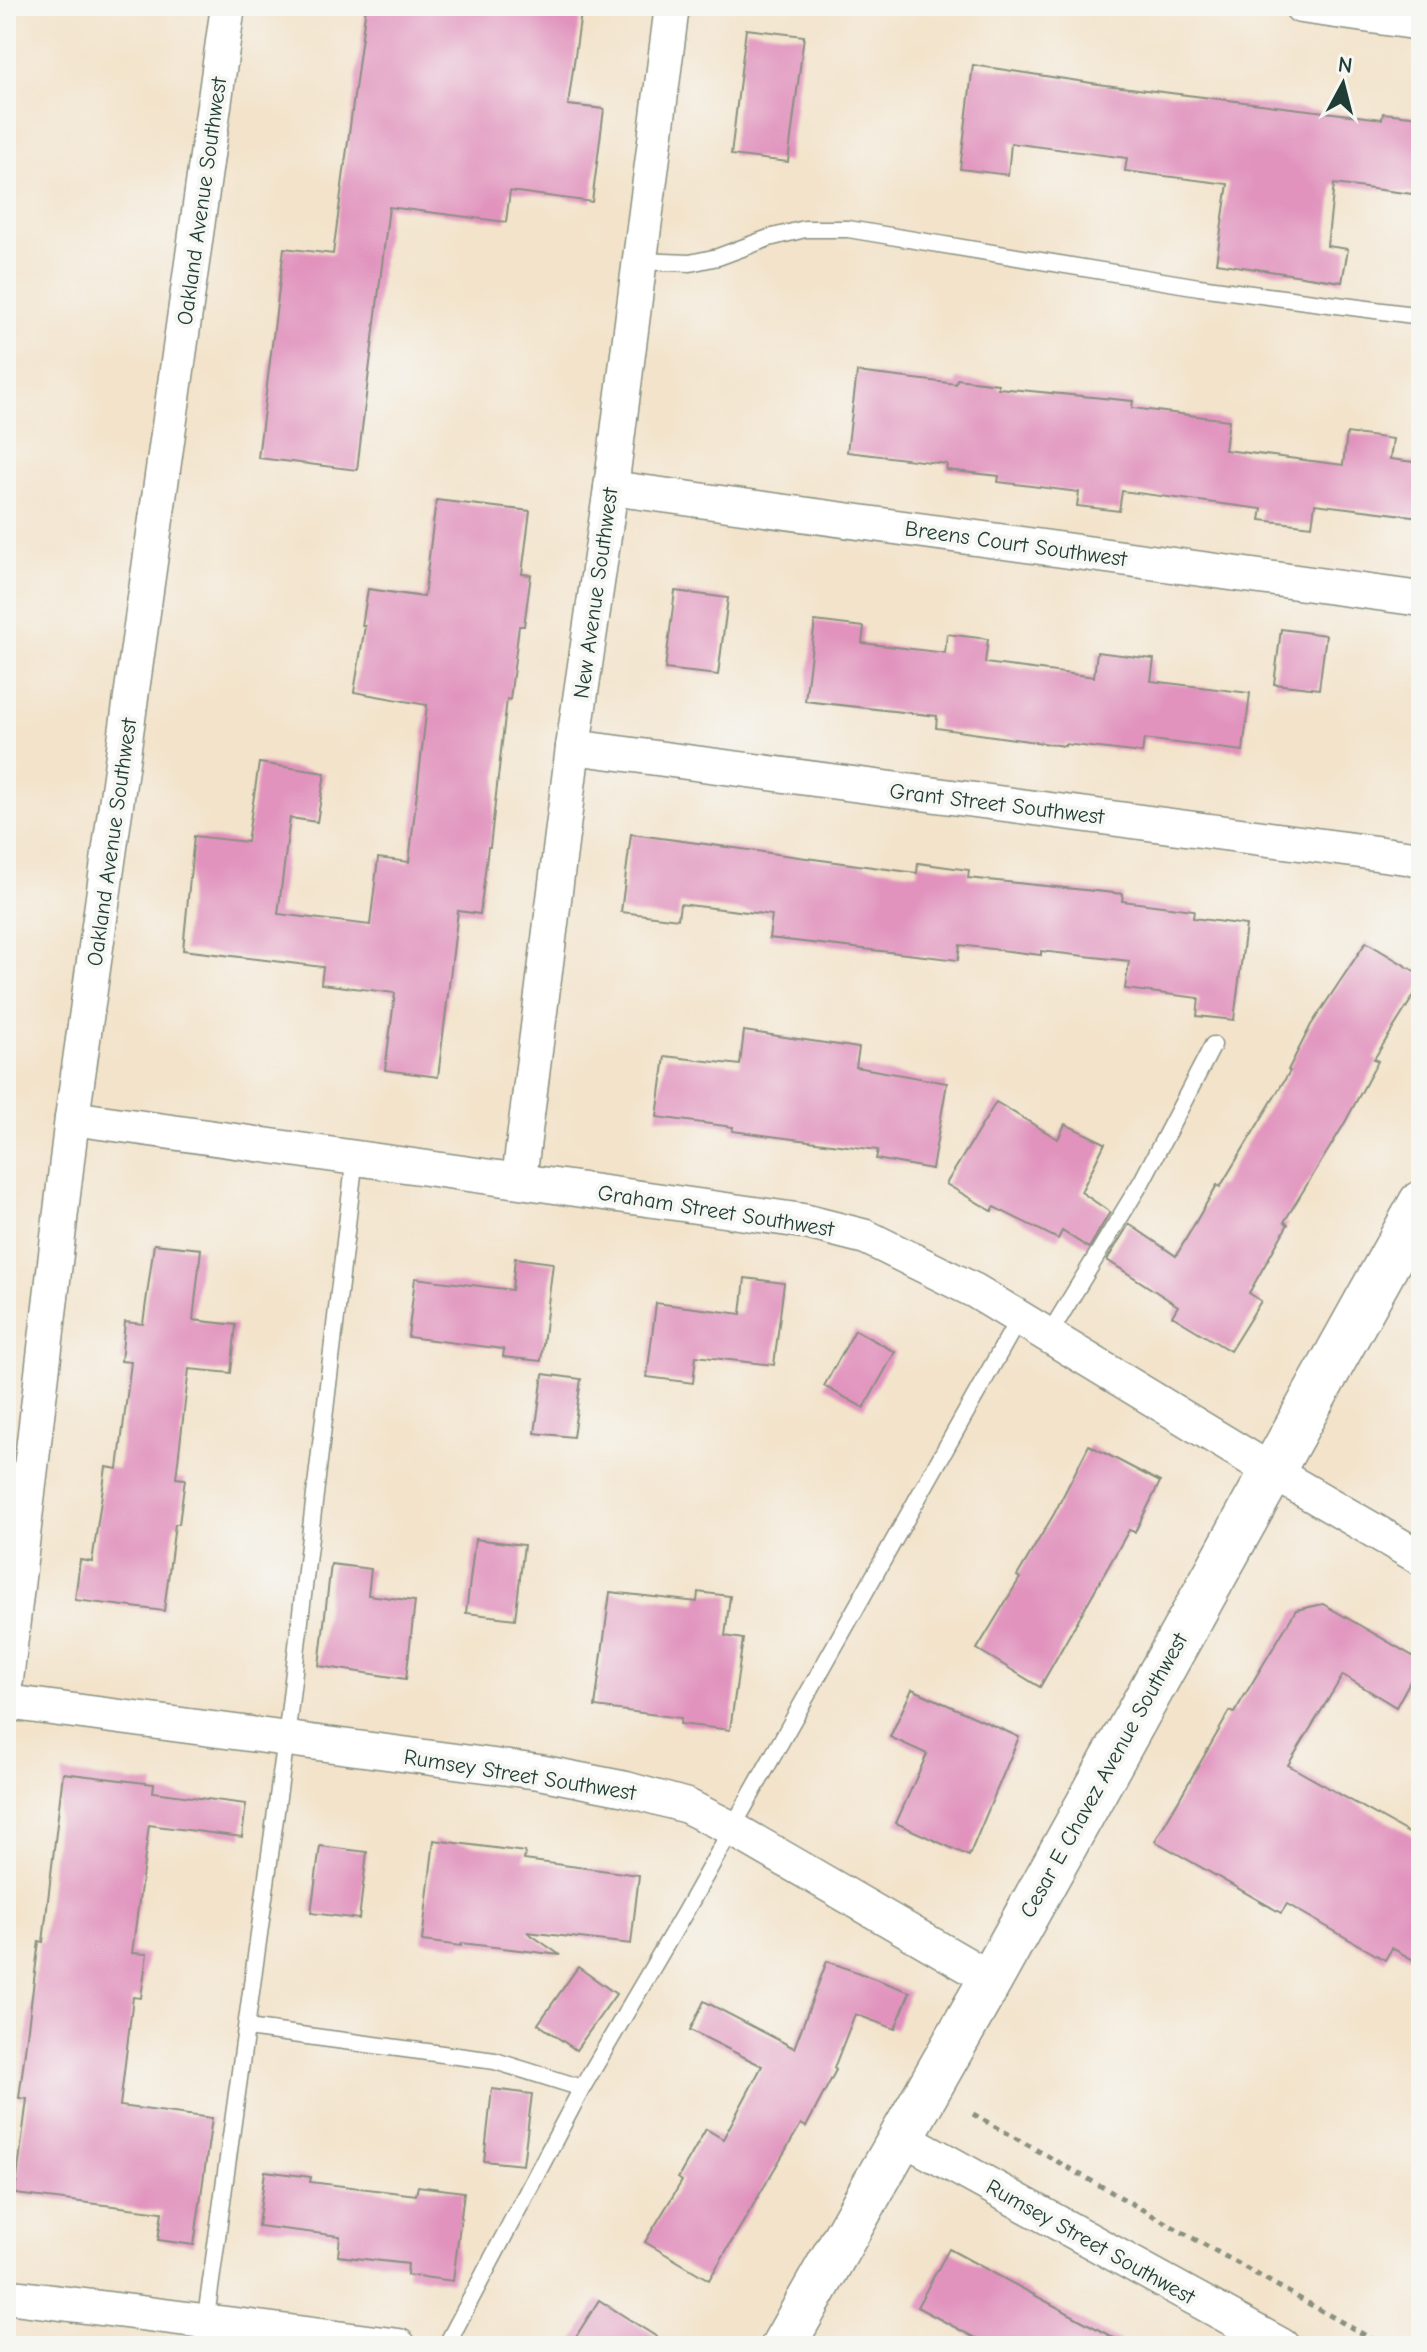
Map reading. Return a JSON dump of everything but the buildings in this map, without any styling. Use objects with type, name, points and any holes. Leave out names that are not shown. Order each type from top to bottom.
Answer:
[{"type":"main road","name":"Cesar E Chavez Avenue Southwest","points":[[783,2346],[991,1979],[1421,1203]]},
{"type":"street","name":"Oakland Avenue Southwest","points":[[6,1680],[72,1118],[228,6]]},
{"type":"street","name":"New Avenue Southwest","points":[[519,1179],[672,6]]},
{"type":"street","points":[[1301,6],[1421,23]]},
{"type":"street","name":"Breens Court Southwest","points":[[611,488],[1421,599]]},
{"type":"street","name":"Grant Street Southwest","points":[[573,747],[1421,859]]},
{"type":"street","name":"Graham Street Southwest","points":[[72,1118],[803,1221],[866,1237],[975,1291],[1421,1558]]},
{"type":"street","name":"Rumsey Street Southwest","points":[[6,1702],[539,1772],[626,1789],[687,1806],[731,1828],[991,1979]]},
{"type":"street","name":"Rumsey Street Southwest","points":[[900,2136],[1282,2346]]},
{"type":"street","points":[[6,2296],[204,2333],[399,2346]]},
{"type":"lane","points":[[639,261],[690,263],[805,229],[848,229],[1199,287],[1421,316]]},
{"type":"lane","points":[[1048,1336],[1142,1181],[1213,1045]]},
{"type":"lane","points":[[204,2333],[286,1739],[355,1157]]},
{"type":"lane","points":[[446,2346],[582,2088],[685,1912],[1019,1318]]},
{"type":"lane","points":[[247,2028],[495,2061],[582,2088]]},
{"type":"path","points":[[973,2114],[1384,2346]]}]
